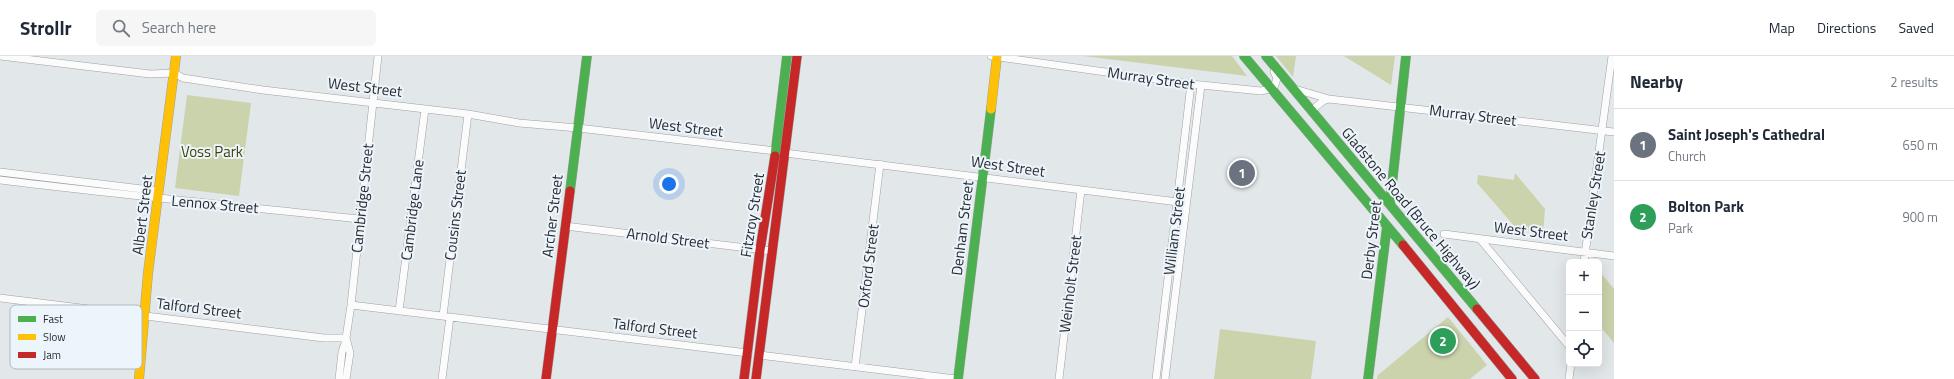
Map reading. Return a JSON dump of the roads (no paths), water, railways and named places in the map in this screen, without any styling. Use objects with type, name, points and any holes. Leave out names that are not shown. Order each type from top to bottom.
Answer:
[{"type":"main road","name":"Albert Street","points":[[142,337],[176,56]]},
{"type":"main road","name":"Archer Street","points":[[546,379],[587,56]]},
{"type":"main road","name":"Fitzroy Street","points":[[756,379],[772,251],[787,56]]},
{"type":"main road","name":"Fitzroy Street","points":[[744,379],[760,250],[780,152],[797,56]]},
{"type":"main road","name":"Denham Street","points":[[957,379],[983,177],[995,56]]},
{"type":"main road","name":"Gladstone Road (Bruce Highway)","points":[[1244,56],[1270,89],[1387,226],[1512,379]]},
{"type":"main road","name":"Gladstone Road (Bruce Highway)","points":[[1266,56],[1390,203],[1535,379]]},
{"type":"main road","name":"Derby Street","points":[[1368,379],[1390,203],[1406,56]]},
{"type":"main road","name":"Talford Street","points":[[748,353],[758,355]]},
{"type":"main road","name":"Albert Street","points":[[138,379],[139,369]]},
{"type":"street","points":[[0,56],[174,78]]},
{"type":"street","name":"Cambridge Street","points":[[339,379],[342,352],[346,339],[351,305],[378,56]]},
{"type":"street","name":"Murray Street","points":[[995,56],[1191,84],[1261,90],[1270,89]]},
{"type":"street","points":[[1261,56],[1276,75],[1275,85],[1270,89]]},
{"type":"street","name":"Stanley Street","points":[[1584,259],[1603,131],[1612,56]]},
{"type":"street","name":"West Street","points":[[174,78],[468,114],[518,122],[880,164],[1186,203]]},
{"type":"street","name":"William Street","points":[[1156,379],[1191,84]]},
{"type":"street","points":[[1165,379],[1201,85]]},
{"type":"street","name":"Murray Street","points":[[1292,88],[1329,99],[1401,106],[1614,132]]},
{"type":"street","points":[[1311,111],[1329,99]]},
{"type":"street","name":"Cambridge Lane","points":[[399,311],[424,109]]},
{"type":"street","name":"Cousins Street","points":[[442,379],[446,317],[468,114]]},
{"type":"street","name":"Oxford Street","points":[[855,367],[880,164]]},
{"type":"street","name":"Lennox Street","points":[[0,172],[158,195]]},
{"type":"street","name":"Lennox Street","points":[[0,180],[158,195],[360,220]]},
{"type":"street","name":"Weinholt Street","points":[[1059,379],[1081,190]]},
{"type":"street","name":"Arnold Street","points":[[565,226],[772,251]]},
{"type":"street","name":"West Street","points":[[1444,234],[1614,256]]},
{"type":"street","points":[[1480,239],[1566,342]]},
{"type":"street","name":"Talford Street","points":[[0,298],[56,305]]},
{"type":"street","name":"Talford Street","points":[[351,305],[748,353]]},
{"type":"street","name":"Talford Street","points":[[144,316],[324,338],[346,339]]},
{"type":"street","name":"Cambridge Street","points":[[346,339],[350,353],[346,379]]},
{"type":"street","name":"Talford Street","points":[[758,355],[957,379]]},
{"type":"street","points":[[1569,379],[1571,367]]},
{"type":"place","name":"Saint Joseph's Cathedral","points":[[1242,173]]},
{"type":"place","name":"Bolton Park","points":[[1443,341]]},
{"type":"park label","name":"Voss Park","points":[[212,151]]}]
